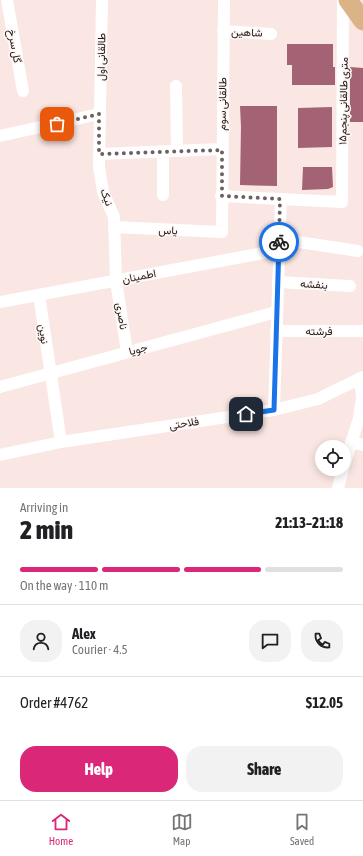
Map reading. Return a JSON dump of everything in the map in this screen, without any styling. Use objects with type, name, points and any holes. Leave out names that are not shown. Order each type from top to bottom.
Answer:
[{"type":"main road","points":[[348,0],[363,21]]},
{"type":"street","name":"گل سرخ","points":[[6,0],[23,91]]},
{"type":"street","name":"طالقانی اول","points":[[99,114],[102,0]]},
{"type":"street","name":"طالقانی سوم","points":[[222,232],[224,0]]},
{"type":"street","name":"۱۵متری طالقانی پنجم","points":[[280,199],[342,202],[344,0]]},
{"type":"street","name":"شاهین","points":[[223,31],[271,34]]},
{"type":"street","points":[[176,86],[177,152]]},
{"type":"street","points":[[0,136],[99,114]]},
{"type":"street","name":"نیک","points":[[99,114],[99,167],[103,192],[114,217],[116,281]]},
{"type":"street","points":[[99,154],[222,150]]},
{"type":"street","points":[[163,152],[163,195]]},
{"type":"street","points":[[222,196],[280,199],[274,410]]},
{"type":"street","name":"یاس","points":[[114,227],[222,232]]},
{"type":"street","points":[[279,244],[358,251]]},
{"type":"street","name":"اطمینان","points":[[0,302],[116,281],[279,244]]},
{"type":"street","name":"ناصری","points":[[116,281],[127,352]]},
{"type":"street","name":"بنفشه","points":[[278,282],[350,286]]},
{"type":"street","name":"نوین","points":[[39,295],[61,442]]},
{"type":"street","name":"جویا","points":[[0,388],[276,312]]},
{"type":"street","name":"فرشته","points":[[276,331],[363,331]]},
{"type":"street","points":[[361,378],[361,419],[351,442],[363,445]]},
{"type":"street","name":"فلاحتی","points":[[0,455],[61,442],[274,410],[318,398],[361,378]]},
{"type":"street","points":[[338,488],[342,476]]},
{"type":"building","points":[[287,44],[333,44],[335,85],[292,85],[292,65],[287,65]]},
{"type":"building","points":[[350,67],[363,68],[363,122],[350,122]]},
{"type":"building","points":[[240,106],[277,106],[277,186],[240,185]]},
{"type":"building","points":[[332,107],[332,147],[298,148],[298,108]]},
{"type":"building","points":[[303,167],[332,167],[333,187],[328,189],[302,190]]},
{"type":"way so far","points":[[57,124],[99,114],[99,154],[222,150],[222,196],[280,199],[279,242]]},
{"type":"route","points":[[246,414],[274,410],[279,242]]}]
